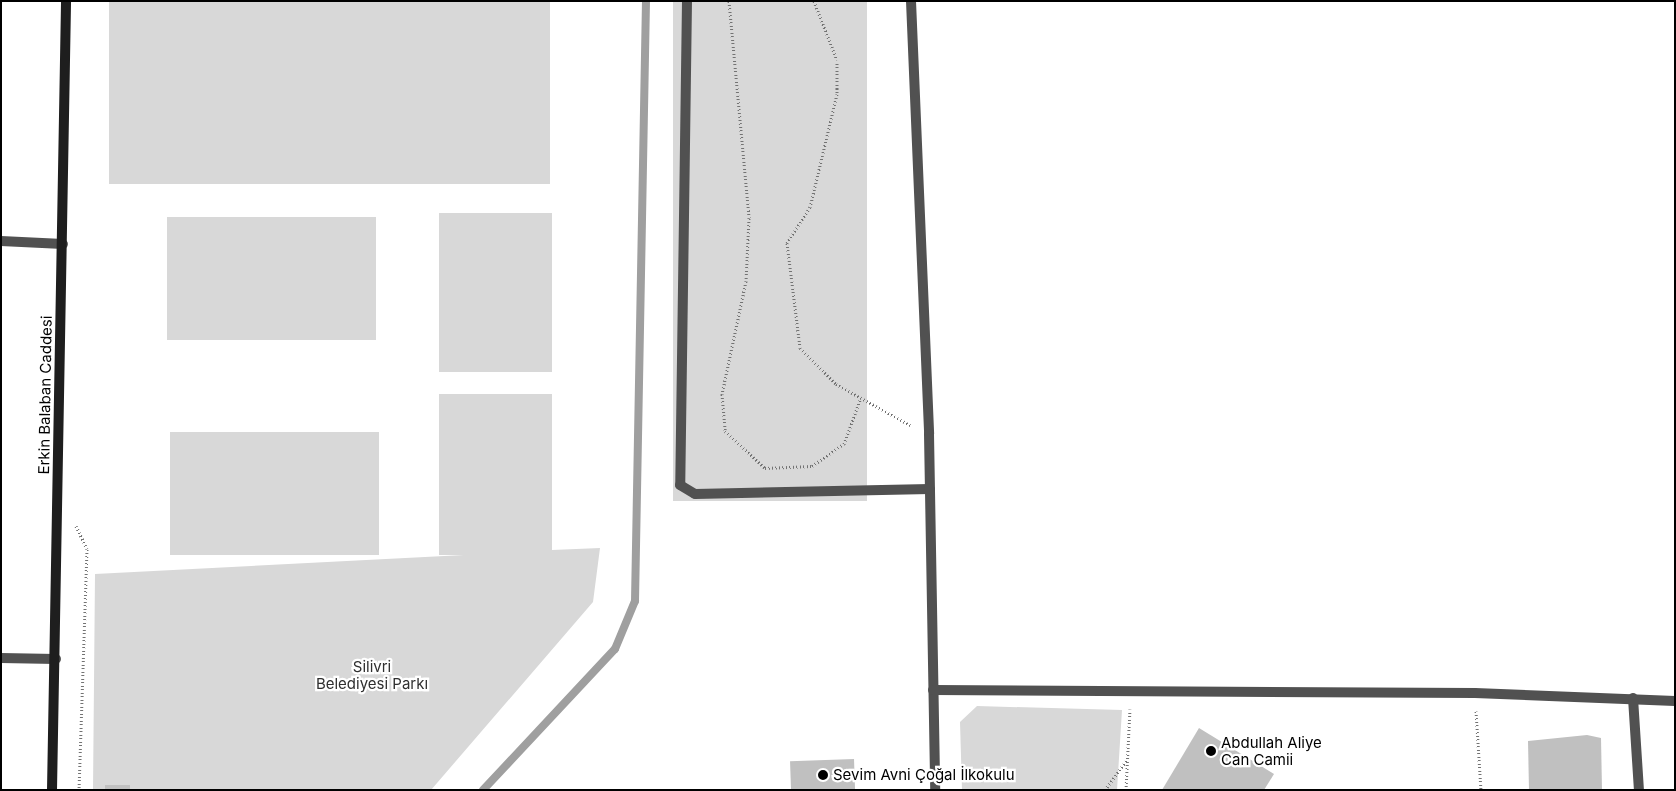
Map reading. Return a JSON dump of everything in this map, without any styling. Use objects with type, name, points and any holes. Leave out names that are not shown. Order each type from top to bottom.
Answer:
[{"type":"street","name":"Erkin Balaban Caddesi","points":[[52,790],[56,659],[66,1]]},
{"type":"street","points":[[687,1],[680,485],[695,494],[930,489]]},
{"type":"street","points":[[912,1],[929,434],[935,790]]},
{"type":"street","points":[[1,241],[63,244]]},
{"type":"street","points":[[1,658],[56,659]]},
{"type":"street","points":[[933,690],[1475,693],[1633,698],[1675,702]]},
{"type":"street","points":[[1633,698],[1639,790]]},
{"type":"path","points":[[729,1],[748,218],[746,281],[722,394],[725,431],[765,468],[812,466],[844,444],[860,400]]},
{"type":"path","points":[[814,1],[837,60],[837,94],[810,207],[787,243],[791,305],[800,348],[836,384],[860,400],[929,434]]},
{"type":"path","points":[[74,517],[87,548],[79,790]]},
{"type":"path","points":[[1126,790],[1131,691]]},
{"type":"path","points":[[1475,693],[1481,790]]},
{"type":"path","points":[[1104,790],[1127,760]]},
{"type":"green space","points":[[109,1],[550,1],[550,184],[109,184]]},
{"type":"green space","points":[[673,1],[867,1],[867,501],[673,501]]},
{"type":"green space","points":[[439,213],[552,213],[552,372],[439,372]]},
{"type":"green space","points":[[167,217],[376,217],[376,340],[167,340]]},
{"type":"green space","name":"Silivri Belediyesi Parkı","points":[[439,394],[552,394],[552,550],[600,548],[593,602],[431,790],[93,790],[95,574],[464,555],[439,555]]},
{"type":"green space","points":[[170,432],[379,432],[379,555],[170,555]]},
{"type":"green space","points":[[977,706],[1122,710],[1117,790],[962,790],[960,722]]},
{"type":"building","name":"Abdullah Aliye Can Camii","points":[[1199,728],[1274,774],[1264,790],[1162,790]]},
{"type":"building","points":[[1587,735],[1601,738],[1602,790],[1529,790],[1528,741]]},
{"type":"building","name":"Sevim Avni Çoğal İlkokulu","points":[[854,759],[855,790],[791,790],[790,761]]},
{"type":"building","points":[[105,785],[130,785],[130,790],[105,790]]},
{"type":"waterway","points":[[483,790],[615,649],[635,601],[646,1]]},
{"type":"place","name":"Abdullah Aliye Can Camii","points":[[1211,751]]},
{"type":"place","name":"Sevim Avni Çoğal İlkokulu","points":[[823,775]]}]
